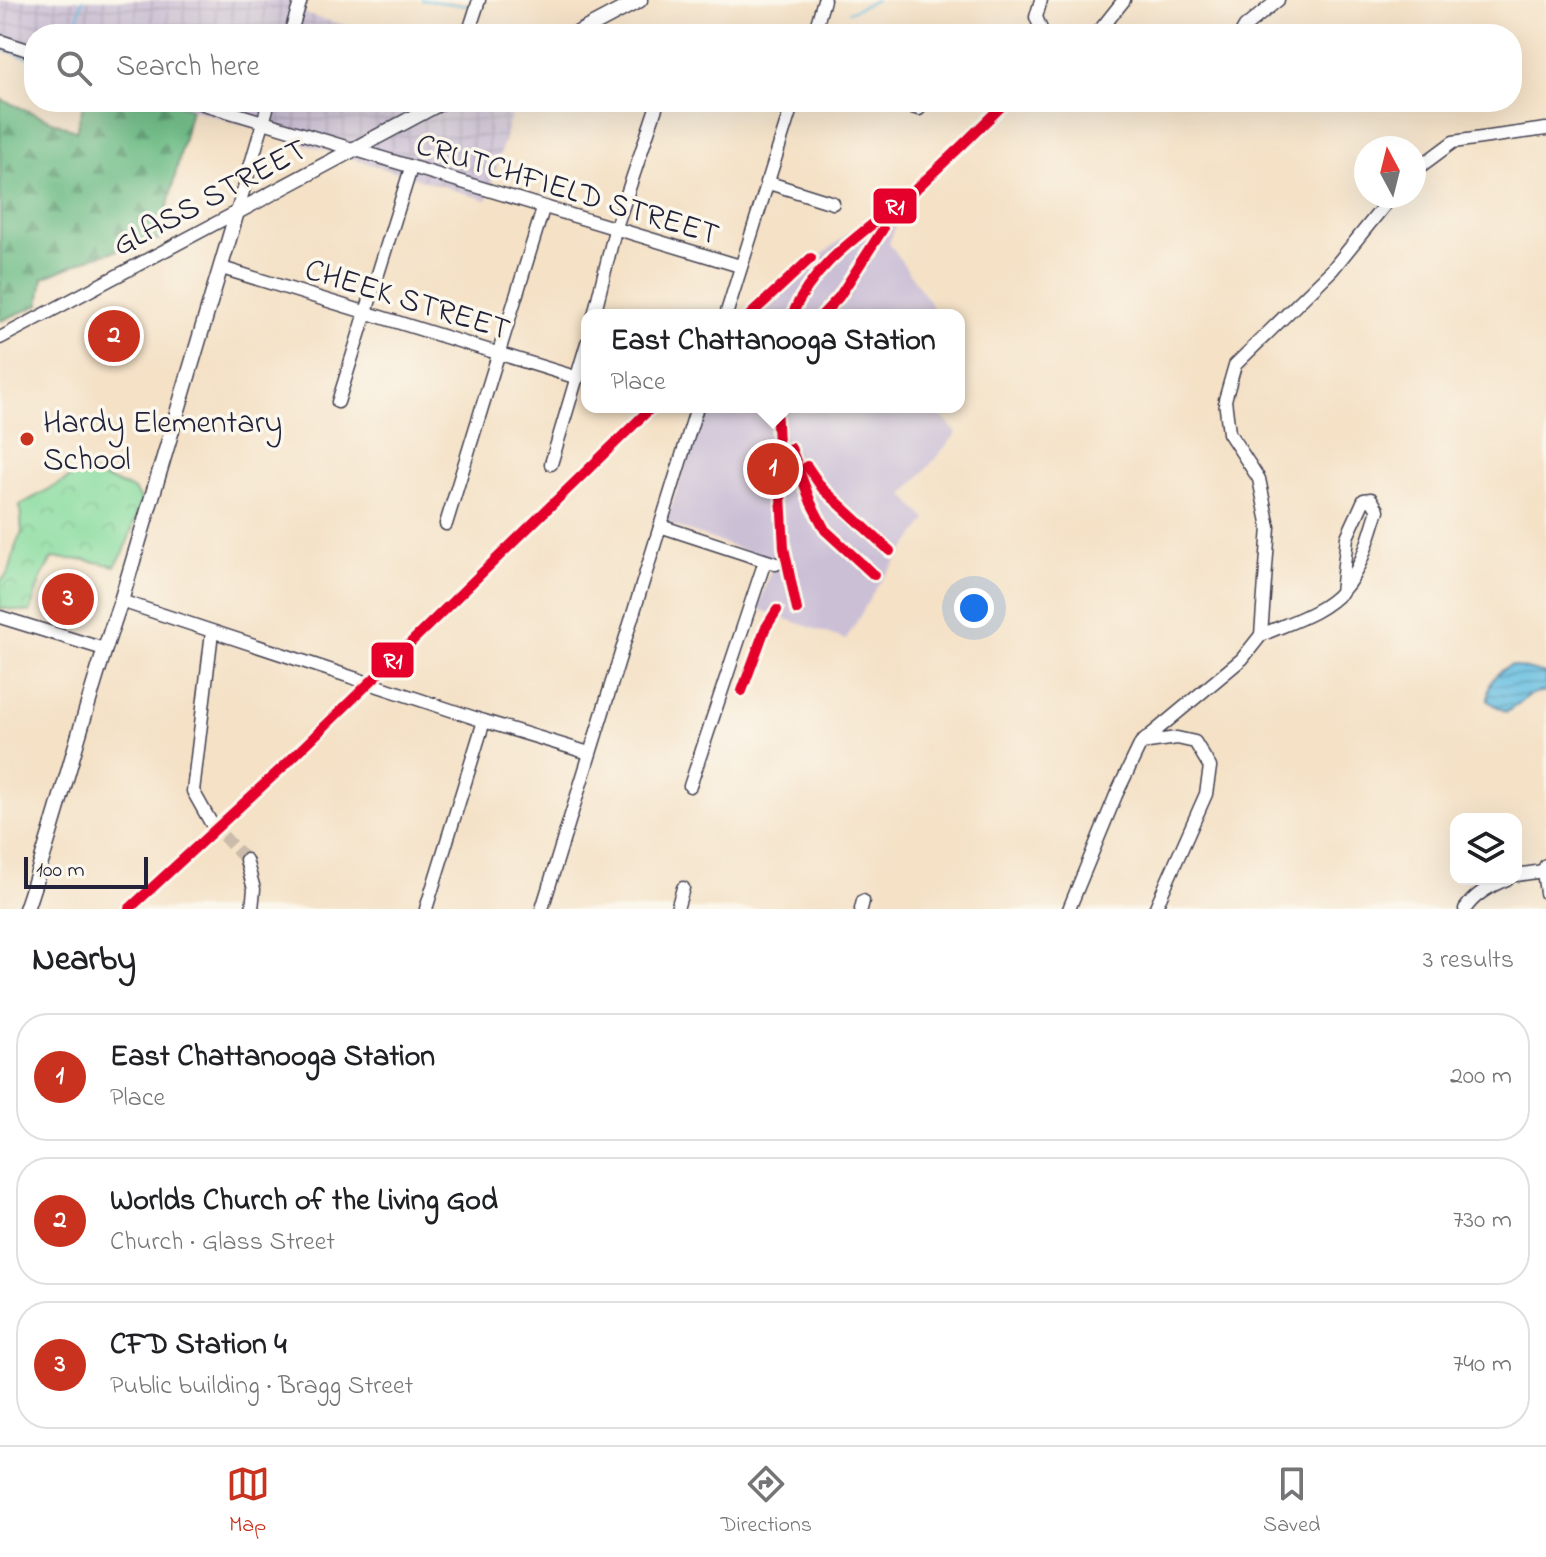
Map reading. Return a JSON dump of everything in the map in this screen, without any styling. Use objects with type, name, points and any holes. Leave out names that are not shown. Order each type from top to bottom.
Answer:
[{"type":"main road","points":[[595,24],[640,0]]},
{"type":"main road","name":"GLASS STREET","points":[[237,212],[424,112]]},
{"type":"main road","points":[[26,909],[49,843],[104,649],[237,212]]},
{"type":"street","points":[[471,24],[479,0]]},
{"type":"street","points":[[817,24],[824,0]]},
{"type":"street","points":[[1039,24],[1036,17],[1041,0]]},
{"type":"street","points":[[1105,24],[1124,0]]},
{"type":"street","points":[[1249,24],[1278,0]]},
{"type":"street","points":[[293,24],[300,2]]},
{"type":"street","points":[[0,41],[24,49]]},
{"type":"street","name":"CRUTCHFIELD STREET","points":[[230,112],[740,266]]},
{"type":"street","points":[[237,212],[266,112]]},
{"type":"street","points":[[595,309],[615,230],[655,112]]},
{"type":"street","points":[[728,309],[790,112]]},
{"type":"street","points":[[1426,162],[1453,142],[1546,129]]},
{"type":"street","points":[[338,402],[411,168]]},
{"type":"street","points":[[766,182],[833,203]]},
{"type":"street","points":[[1261,635],[1269,527],[1259,479],[1229,433],[1225,400],[1228,389],[1235,365],[1332,270],[1382,208]]},
{"type":"street","points":[[446,524],[543,209]]},
{"type":"street","name":"GLASS STREET","points":[[0,338],[237,212]]},
{"type":"street","name":"CHEEK STREET","points":[[222,268],[578,378]]},
{"type":"street","points":[[551,464],[581,366]]},
{"type":"street","points":[[542,909],[695,413]]},
{"type":"street","points":[[1069,909],[1141,743],[1242,659],[1261,635],[1314,612],[1341,593],[1357,569],[1378,510],[1371,499],[1364,500],[1347,537],[1341,593]]},
{"type":"street","points":[[660,526],[771,562],[690,786]]},
{"type":"street","points":[[121,601],[589,753]]},
{"type":"street","points":[[0,617],[104,649]]},
{"type":"street","points":[[211,823],[193,791],[212,632]]},
{"type":"street","points":[[426,909],[484,721]]},
{"type":"street","points":[[1141,743],[1177,738],[1195,742],[1210,767],[1206,794],[1155,909]]},
{"type":"street","points":[[246,860],[254,889],[252,909]]},
{"type":"street","points":[[1522,874],[1544,868],[1546,893]]},
{"type":"street","points":[[1465,909],[1496,885]]},
{"type":"street","points":[[677,909],[683,888]]},
{"type":"shaded area","points":[[0,0],[298,0],[307,15],[341,24],[24,24],[24,58],[0,50]]},
{"type":"shaded area","points":[[201,112],[512,112],[487,200]]},
{"type":"shaded area","points":[[890,203],[901,211],[889,243],[934,309],[764,309],[795,277]]},
{"type":"shaded area","points":[[703,413],[939,413],[957,433],[904,495],[927,520],[876,588],[846,640],[758,609],[774,561],[666,523]]},
{"type":"green space","points":[[0,99],[24,109],[24,112],[76,131],[81,112],[190,112],[160,239],[93,257],[43,278],[39,305],[0,321]]},
{"type":"green space","points":[[84,470],[133,489],[142,500],[124,552],[115,566],[52,558],[41,578],[30,612],[0,608],[0,581],[9,571],[22,533],[20,505]]},
{"type":"water","points":[[1511,665],[1546,674],[1546,692],[1530,696],[1506,712],[1488,701],[1488,694],[1493,679]]},
{"type":"waterway","points":[[77,24],[82,0]]},
{"type":"waterway","points":[[422,0],[463,5],[474,3]]},
{"type":"waterway","points":[[849,12],[876,0]]},
{"type":"waterway","points":[[0,48],[24,56]]},
{"type":"tunnel","points":[[211,823],[246,860]]},
{"type":"transit line","name":"R1","points":[[795,309],[802,295],[830,260],[917,188],[996,112]]},
{"type":"transit line","name":"R1","points":[[828,309],[839,297],[883,229]]},
{"type":"transit line","name":"R1","points":[[756,309],[811,258]]},
{"type":"transit line","name":"R1","points":[[129,909],[285,765],[646,413]]},
{"type":"transit line","name":"R1","points":[[776,413],[784,548],[797,610]]},
{"type":"transit line","name":"R1","points":[[791,448],[811,503],[825,530],[874,575]]},
{"type":"transit line","name":"R1","points":[[807,466],[822,488],[890,551]]},
{"type":"transit line","name":"R1","points":[[742,691],[765,629],[777,610]]},
{"type":"place","name":"Worlds Church of the Living God","points":[[114,336]]},
{"type":"place","name":"Hardy Elementary School","points":[[27,439]]},
{"type":"place","name":"East Chattanooga Station","points":[[773,469]]},
{"type":"place","name":"CFD Station 4","points":[[68,599]]}]
